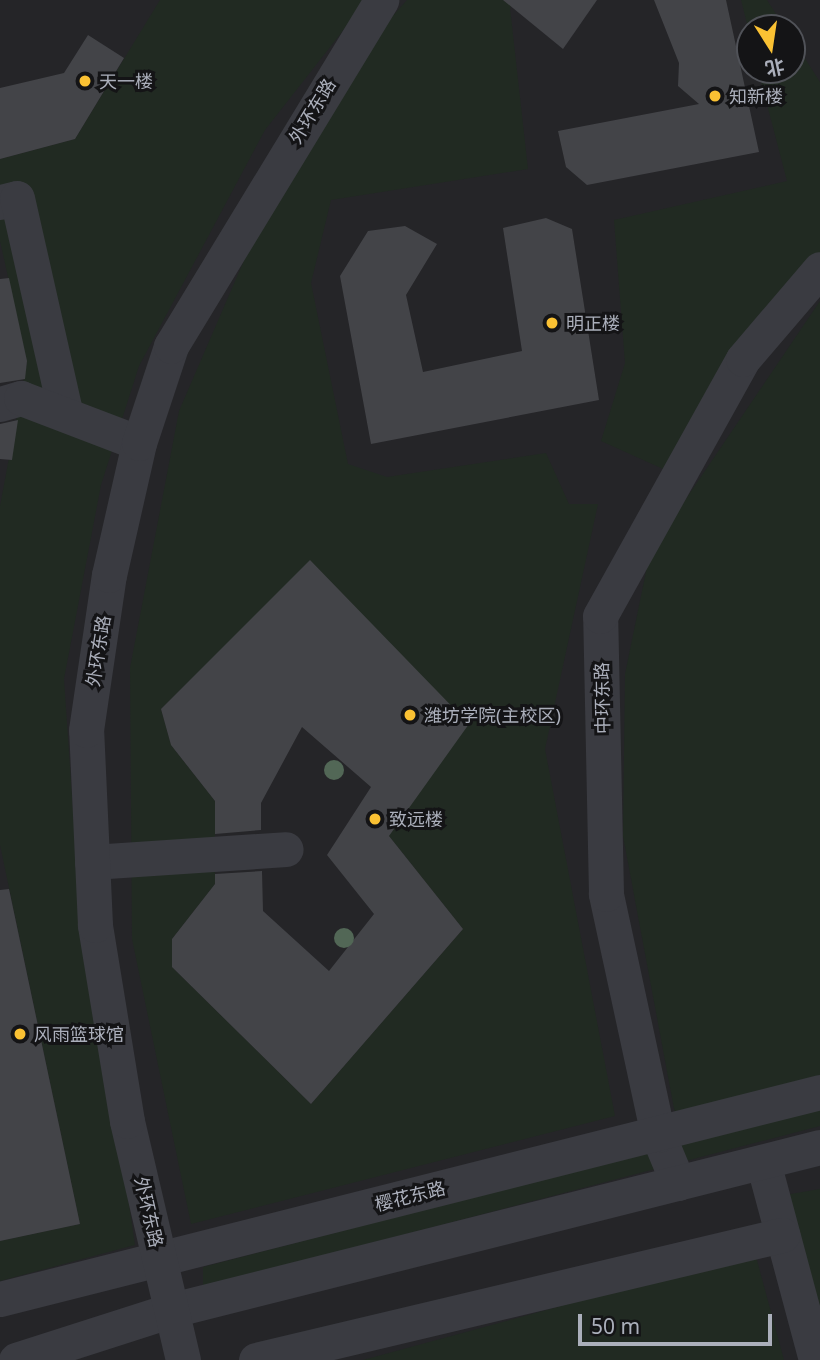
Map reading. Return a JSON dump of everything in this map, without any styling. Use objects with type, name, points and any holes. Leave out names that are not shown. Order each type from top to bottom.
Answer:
[{"type":"street","name":"外环东路","points":[[183,1360],[127,1121],[95,925],[86,730],[109,575],[139,443],[171,346],[381,0]]},
{"type":"street","points":[[0,202],[17,198],[65,411]]},
{"type":"street","name":"中环东路","points":[[678,1183],[658,1135],[607,894],[600,616],[743,359],[820,268]]},
{"type":"street","points":[[0,404],[22,398],[65,411],[139,443]]},
{"type":"street","points":[[92,862],[286,849]]},
{"type":"street","name":"樱花东路","points":[[0,1299],[820,1092]]},
{"type":"street","points":[[16,1360],[172,1310],[820,1147]]},
{"type":"street","points":[[763,1162],[816,1360]]},
{"type":"street","points":[[256,1360],[782,1235]]},
{"type":"shaded area","name":"潍坊学院(主校区)","points":[[0,0],[820,0],[820,1360],[0,1360]]},
{"type":"shaded area","points":[[160,0],[367,0],[265,130],[139,366],[101,485],[64,679],[75,840],[135,1245],[0,1281],[0,1241],[80,1224],[0,845],[0,506],[27,362],[0,241],[0,159],[75,139]]},
{"type":"shaded area","points":[[407,0],[515,0],[510,8],[528,169],[331,200],[311,283],[348,464],[387,477],[546,453],[569,504],[598,504],[545,749],[615,1116],[191,1224],[132,939],[130,668],[179,411],[274,191],[380,30]],"holes":[[[310,561],[389,836],[463,929],[311,1104],[172,967],[172,939],[215,884],[215,801],[171,745],[161,709]]]},
{"type":"shaded area","points":[[741,0],[767,0],[776,14],[744,14]]},
{"type":"shaded area","points":[[806,60],[820,82],[820,255],[672,473],[601,441],[625,363],[614,220],[787,181],[762,84],[806,84]]},
{"type":"shaded area","points":[[820,301],[820,1075],[675,1114],[623,836],[625,674],[650,552]]},
{"type":"shaded area","points":[[820,1107],[820,1126],[203,1287],[203,1267]]},
{"type":"shaded area","points":[[820,1189],[820,1330],[779,1196]]},
{"type":"shaded area","points":[[755,1253],[784,1360],[363,1360]]},
{"type":"building","points":[[503,0],[597,0],[563,49]]},
{"type":"building","name":"知新楼","points":[[654,0],[726,0],[736,46],[736,84],[744,84],[759,152],[587,185],[566,167],[558,131],[699,104],[678,86],[679,63]]},
{"type":"building","name":"天一楼","points":[[88,35],[124,58],[75,139],[0,159],[0,88],[64,73]]},
{"type":"building","name":"明正楼","points":[[546,218],[572,229],[599,400],[371,444],[340,276],[368,231],[405,226],[437,244],[406,295],[423,372],[522,351],[503,228]]},
{"type":"building","points":[[9,278],[27,361],[25,379],[0,383],[0,279]]},
{"type":"building","points":[[18,420],[12,460],[0,459],[0,424]]},
{"type":"building","name":"致远楼","points":[[310,560],[469,724],[389,836],[463,929],[311,1104],[172,967],[172,939],[215,884],[215,874],[262,871],[263,911],[329,971],[374,914],[327,855],[371,787],[302,727],[261,803],[261,830],[215,834],[215,801],[171,745],[161,709]]},
{"type":"building","name":"风雨篮球馆","points":[[9,889],[80,1224],[0,1241],[0,890]]},
{"type":"place","name":"天一楼","points":[[85,81]]},
{"type":"place","name":"知新楼","points":[[715,96]]},
{"type":"place","name":"明正楼","points":[[552,323]]},
{"type":"place","name":"潍坊学院(主校区)","points":[[410,715]]},
{"type":"place","name":"致远楼","points":[[375,819]]},
{"type":"place","name":"风雨篮球馆","points":[[20,1034]]}]
